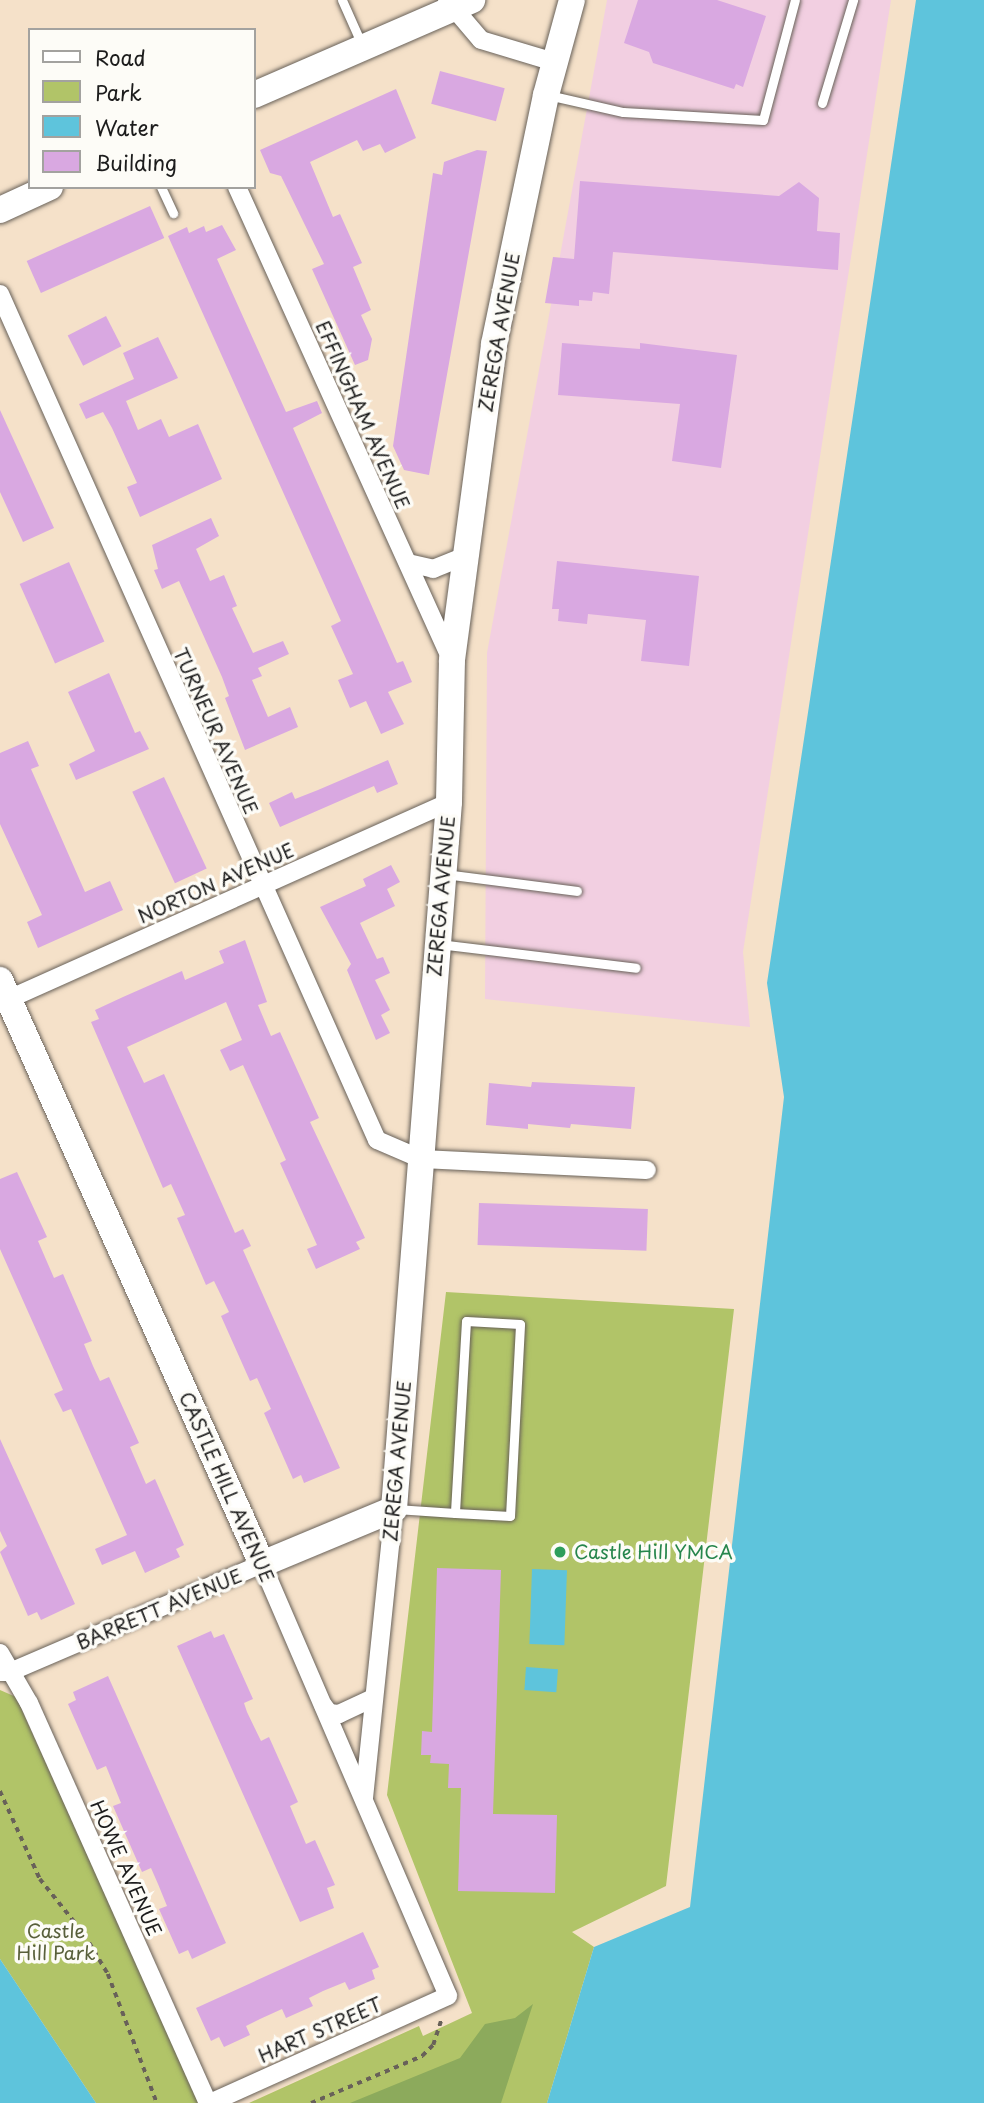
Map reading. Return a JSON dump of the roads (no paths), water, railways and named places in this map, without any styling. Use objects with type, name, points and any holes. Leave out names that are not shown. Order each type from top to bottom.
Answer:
[{"type":"street","name":"ZEREGA AVENUE","points":[[364,1800],[394,1509],[449,802],[452,660],[494,344],[546,95],[572,0]]},
{"type":"street","points":[[256,94],[457,3],[481,40],[554,62]]},
{"type":"street","points":[[0,210],[46,189]]},
{"type":"street","name":"EFFINGHAM AVENUE","points":[[238,189],[452,660]]},
{"type":"street","name":"TURNEUR AVENUE","points":[[0,294],[377,1140],[421,1159]]},
{"type":"street","points":[[408,562],[433,569],[466,556]]},
{"type":"street","name":"NORTON AVENUE","points":[[3,994],[262,886],[449,802]]},
{"type":"street","name":"CASTLE HILL AVENUE","points":[[3,994],[262,1564],[448,1996]]},
{"type":"street","points":[[421,1159],[647,1170]]},
{"type":"street","name":"BARRETT AVENUE","points":[[5,1672],[394,1509]]},
{"type":"street","name":"HOWE AVENUE","points":[[0,1653],[5,1672],[29,1703],[209,2103]]},
{"type":"street","points":[[323,1705],[328,1713],[339,1714],[374,1698]]},
{"type":"street","name":"HART STREET","points":[[209,2103],[448,1996]]},
{"type":"lane","points":[[342,0],[362,47]]},
{"type":"lane","points":[[546,95],[623,112],[762,120],[795,0]]},
{"type":"lane","points":[[821,103],[853,0]]},
{"type":"lane","points":[[161,189],[173,213]]},
{"type":"lane","points":[[443,874],[578,891]]},
{"type":"lane","points":[[438,943],[636,968]]},
{"type":"lane","points":[[394,1509],[455,1513],[510,1516],[520,1324],[466,1321],[455,1513]]},
{"type":"water","points":[[916,0],[984,0],[984,2103],[547,2103],[594,1947],[690,1907],[784,1097],[767,983]]},
{"type":"water","points":[[532,1569],[567,1570],[564,1645],[529,1644]]},
{"type":"water","points":[[526,1667],[558,1669],[556,1692],[524,1690]]},
{"type":"water","points":[[0,1959],[96,2103],[0,2103]]},
{"type":"place","name":"Castle Hill YMCA","points":[[560,1552]]},
{"type":"park label","name":"Castle Hill Park","points":[[56,1942]]}]
